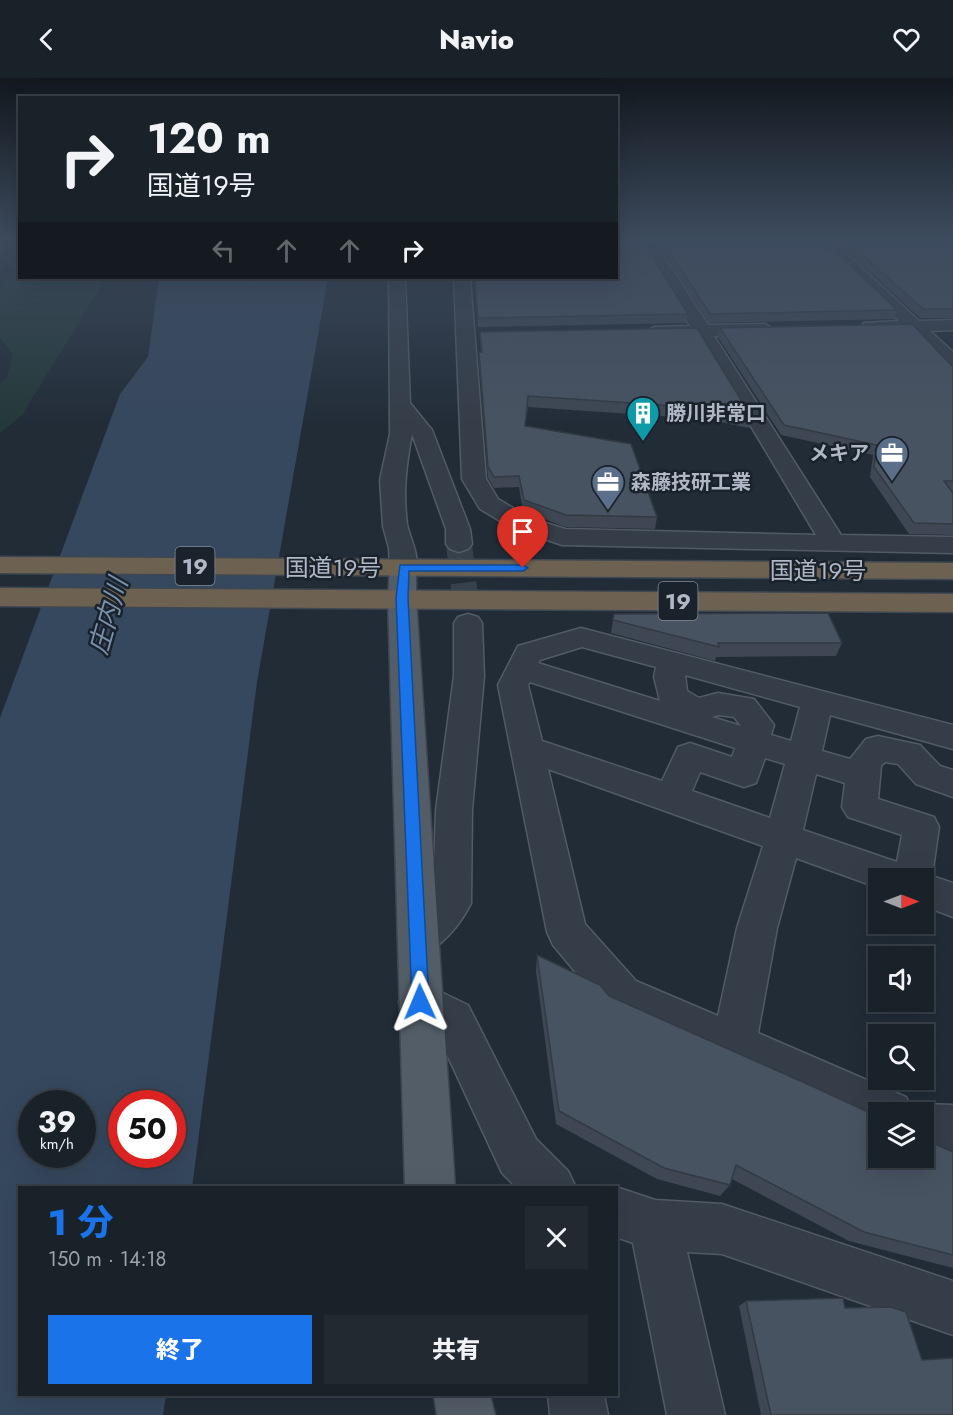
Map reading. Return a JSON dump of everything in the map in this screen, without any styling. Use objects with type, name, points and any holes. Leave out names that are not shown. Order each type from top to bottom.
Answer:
[{"type":"highway","name":"国道19号","points":[[0,565],[395,583],[953,603]]},
{"type":"highway","name":"国道19号","points":[[0,597],[395,583],[953,571]]},
{"type":"main road","points":[[395,583],[419,938],[420,1002],[430,1186]]},
{"type":"main road","points":[[462,1396],[466,1415]]},
{"type":"street","points":[[395,583],[402,548],[394,526],[392,480],[401,434],[398,300]]},
{"type":"street","points":[[463,300],[474,479],[489,504],[521,523],[562,537],[953,545]]},
{"type":"street","points":[[683,300],[834,544]]},
{"type":"street","points":[[888,300],[953,362]]},
{"type":"street","points":[[856,327],[953,325]]},
{"type":"street","points":[[631,332],[785,329]]},
{"type":"street","points":[[464,335],[487,335]]},
{"type":"street","points":[[400,403],[421,430],[458,529],[459,544]]},
{"type":"street","points":[[419,938],[452,903],[454,810],[469,676],[468,623]]},
{"type":"street","points":[[868,1103],[621,995],[567,932],[513,685],[528,653],[581,637],[953,737]]},
{"type":"street","points":[[672,798],[690,756],[744,774],[759,725],[743,707],[718,704],[695,711],[673,697],[669,677],[673,661]]},
{"type":"street","points":[[521,668],[863,776]]},
{"type":"street","points":[[734,1045],[757,928],[783,838],[818,699]]},
{"type":"street","points":[[915,868],[921,826],[860,807],[865,762],[878,748],[908,754],[928,775],[953,784]]},
{"type":"street","points":[[526,749],[672,798],[868,868]]},
{"type":"street","points":[[934,893],[953,900]]},
{"type":"street","points":[[420,1002],[453,1020],[519,1156],[549,1186]]},
{"type":"street","points":[[934,1129],[953,1130]]},
{"type":"street","points":[[696,1415],[636,1219],[722,1229],[953,1308]]},
{"type":"street","points":[[576,1396],[579,1415]]},
{"type":"green space","points":[[0,300],[92,300],[22,415],[0,433],[0,383],[7,377],[13,354],[0,338]]},
{"type":"water","name":"庄内川","points":[[156,300],[324,300],[257,682],[192,1186],[18,1186],[18,1396],[166,1396],[163,1415],[0,1415],[0,718],[120,394],[148,357]]},
{"type":"building","points":[[477,300],[680,300],[688,314],[478,318]]},
{"type":"building","points":[[701,300],[887,300],[897,310],[710,314]]},
{"type":"building","points":[[913,300],[953,300],[953,309],[923,309]]},
{"type":"building","points":[[912,324],[953,367],[953,481],[944,481],[953,493],[953,524],[914,523],[874,467],[877,445],[784,425],[720,328]]},
{"type":"building","points":[[697,328],[752,418],[707,408],[528,396],[525,426],[631,444],[657,517],[566,515],[524,500],[519,476],[494,477],[488,467],[479,352],[482,352],[480,332]]},
{"type":"building","points":[[828,613],[842,643],[718,643],[719,647],[613,620],[614,614]]},
{"type":"building","points":[[537,955],[600,985],[609,996],[868,1112],[868,1168],[934,1168],[934,1143],[953,1152],[953,1255],[864,1232],[736,1165],[730,1185],[664,1168],[559,1111]]},
{"type":"building","points":[[843,1298],[845,1308],[891,1307],[906,1312],[922,1360],[953,1358],[953,1415],[771,1415],[746,1301]]},
{"type":"tunnel","points":[[459,544],[468,623]]},
{"type":"place","name":"勝川非常口","points":[[643,442]]},
{"type":"place","name":"メキア","points":[[892,482]]},
{"type":"place","name":"森藤技研工業","points":[[608,511]]},
{"type":"route","points":[[420,1002],[419,938],[402,598],[404,568],[523,568]]}]
